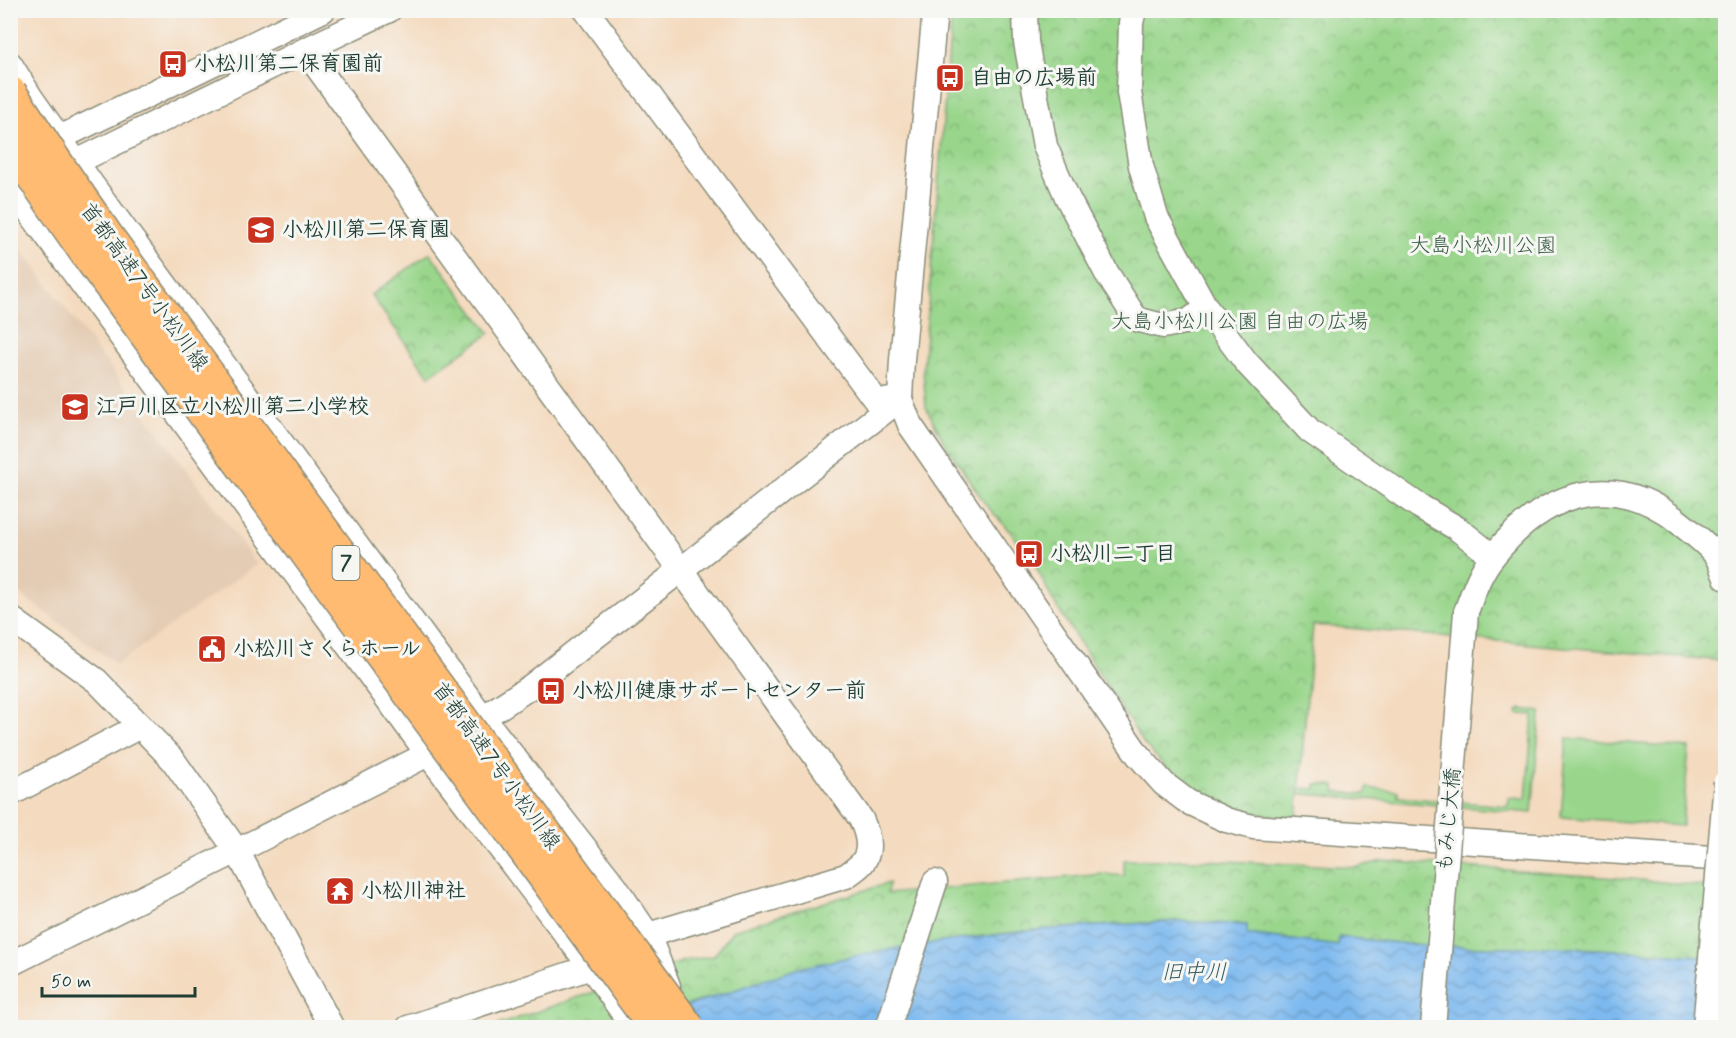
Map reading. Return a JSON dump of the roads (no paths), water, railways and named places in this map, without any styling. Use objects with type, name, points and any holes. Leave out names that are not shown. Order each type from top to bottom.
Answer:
[{"type":"highway","name":"首都高速7号小松川線","points":[[10,93],[107,237],[686,1028]]},
{"type":"highway","name":"首都高速7号小松川線","points":[[10,143],[86,252],[656,1028]]},
{"type":"street","points":[[10,162],[281,19],[323,10]]},
{"type":"street","points":[[389,10],[12,191],[428,754],[591,967],[634,1028]]},
{"type":"street","points":[[586,10],[877,402],[900,399]]},
{"type":"street","points":[[935,10],[900,399],[910,425],[1125,737],[1164,784],[1188,802],[1226,820],[1253,827],[1725,858]]},
{"type":"street","points":[[1025,10],[1026,42],[1046,146],[1067,197],[1106,272],[1136,318],[1163,326],[1189,321],[1206,308]]},
{"type":"street","points":[[1134,10],[1131,23],[1129,92],[1141,166],[1156,217],[1206,308],[1246,362],[1310,431],[1419,506],[1458,529],[1492,556]]},
{"type":"street","points":[[305,50],[861,819],[868,835],[863,862],[846,876],[648,935]]},
{"type":"street","points":[[10,64],[76,162],[484,719],[616,888],[648,935],[686,1028]]},
{"type":"street","points":[[10,964],[428,754],[484,719],[533,685],[900,399]]},
{"type":"street","name":"もみじ大橋","points":[[1433,1028],[1466,612],[1475,587],[1492,556],[1522,525],[1554,504],[1584,493],[1603,491],[1624,494],[1664,510],[1721,550]]},
{"type":"street","points":[[1721,550],[1725,578]]},
{"type":"street","points":[[10,618],[97,681],[173,760],[237,851],[332,1028]]},
{"type":"street","points":[[10,794],[140,726]]},
{"type":"street","points":[[1705,1028],[1725,782]]},
{"type":"street","points":[[888,1028],[935,882]]},
{"type":"street","points":[[408,1028],[591,967]]},
{"type":"water","name":"旧中川","points":[[1179,921],[1247,925],[1247,934],[1338,946],[1339,937],[1407,944],[1553,947],[1725,958],[1725,1027],[1253,1028],[1191,1024],[1086,1028],[622,1028],[799,968],[864,954],[1035,930]]},
{"type":"place","name":"小松川第二保育園前","points":[[173,64]]},
{"type":"place","name":"自由の広場前","points":[[950,78]]},
{"type":"place","name":"小松川第二保育園","points":[[261,230]]},
{"type":"place","name":"江戸川区立小松川第二小学校","points":[[75,407]]},
{"type":"place","name":"小松川二丁目","points":[[1029,554]]},
{"type":"place","name":"小松川さくらホール","points":[[212,649]]},
{"type":"place","name":"小松川健康サポートセンター前","points":[[551,691]]},
{"type":"place","name":"小松川神社","points":[[340,891]]},
{"type":"park label","name":"大島小松川公園","points":[[1483,246]]},
{"type":"park label","name":"大島小松川公園 自由の広場","points":[[1240,322]]}]
